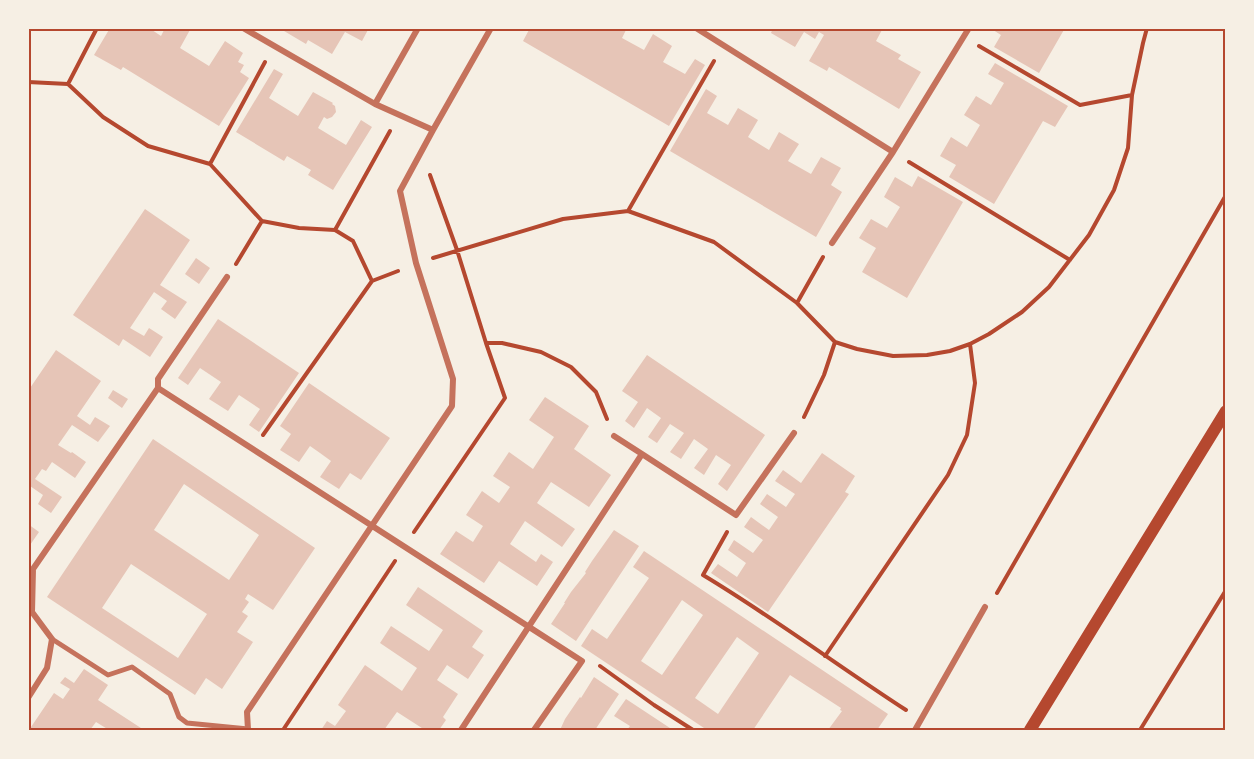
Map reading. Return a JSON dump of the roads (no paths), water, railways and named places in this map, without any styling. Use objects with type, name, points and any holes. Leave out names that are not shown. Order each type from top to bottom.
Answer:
[{"type":"main road","points":[[1030,730],[1226,411]]},
{"type":"street","points":[[243,28],[375,104],[433,130]]},
{"type":"street","points":[[375,104],[418,28]]},
{"type":"street","points":[[227,277],[158,379],[158,388],[33,569],[32,612],[52,639],[108,675],[132,667],[170,694],[179,717],[187,723],[248,730],[247,712],[452,406],[453,379],[416,263],[400,191],[491,28]]},
{"type":"street","points":[[696,28],[893,152]]},
{"type":"street","points":[[832,243],[893,152],[969,28]]},
{"type":"street","points":[[158,388],[582,662],[534,730]]},
{"type":"street","points":[[614,436],[736,516],[794,433]]},
{"type":"street","points":[[461,730],[642,454]]},
{"type":"street","points":[[915,730],[986,607]]},
{"type":"street","points":[[28,698],[47,668],[52,639]]}]
